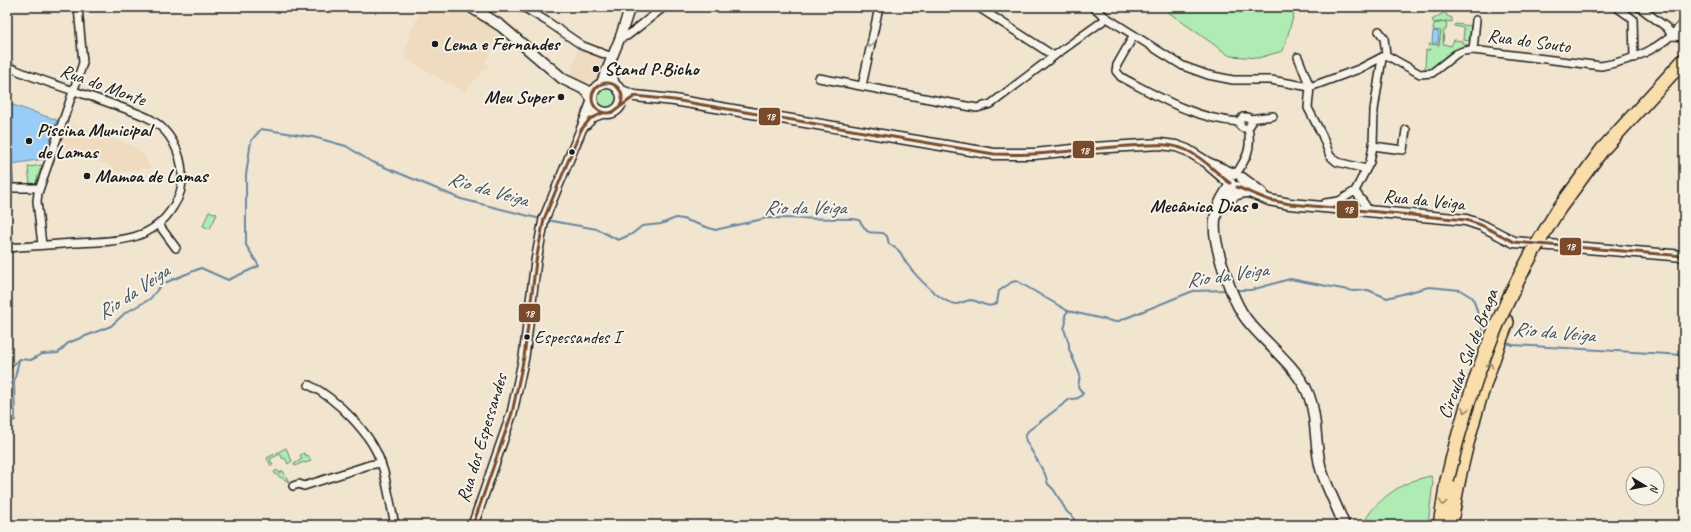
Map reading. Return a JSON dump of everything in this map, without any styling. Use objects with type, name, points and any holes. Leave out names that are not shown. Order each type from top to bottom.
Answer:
[{"type":"highway","name":"Circular Sul de Braga","points":[[1440,525],[1452,482],[1465,408],[1486,347],[1518,278],[1602,150],[1684,60]]},
{"type":"highway","name":"Circular Sul de Braga","points":[[1561,213],[1611,152],[1684,72]]},
{"type":"highway","name":"Circular Sul de Braga","points":[[1451,525],[1452,482]]},
{"type":"main road","points":[[471,7],[501,26],[563,79],[586,90],[598,110],[603,113],[613,112],[635,96]]},
{"type":"main road","points":[[570,82],[600,85],[611,84],[635,96],[674,100],[994,154],[1028,154],[1160,144],[1176,146],[1187,150],[1236,181]]},
{"type":"main road","points":[[592,99],[595,89],[600,85]]},
{"type":"main road","points":[[617,88],[622,100],[617,109]]},
{"type":"main road","points":[[1208,163],[1223,182],[1227,198]]},
{"type":"main road","points":[[1219,175],[1236,181]]},
{"type":"main road","points":[[1236,181],[1227,198],[1217,210],[1214,227],[1216,242],[1232,295],[1246,319],[1297,375],[1307,391],[1313,412],[1316,443],[1322,470],[1345,525]]},
{"type":"main road","name":"Rua da Veiga","points":[[1236,181],[1249,192],[1269,200],[1323,207],[1466,220],[1481,225],[1514,242],[1684,256]]},
{"type":"main road","name":"Rua da Veiga","points":[[1236,181],[1276,201]]},
{"type":"main road","points":[[1227,198],[1240,192],[1249,192]]},
{"type":"street","points":[[42,245],[37,201],[39,188],[83,63],[78,7]]},
{"type":"street","points":[[523,7],[583,46],[611,59]]},
{"type":"street","points":[[600,85],[620,38],[630,7]]},
{"type":"street","points":[[620,38],[627,36],[664,7]]},
{"type":"street","points":[[862,86],[879,7]]},
{"type":"street","points":[[978,7],[1054,56]]},
{"type":"street","points":[[991,7],[992,15]]},
{"type":"street","points":[[1093,7],[1107,18],[1183,66],[1208,76],[1233,80],[1271,80],[1310,87],[1359,69],[1384,57]]},
{"type":"street","points":[[1616,7],[1633,19],[1634,58]]},
{"type":"street","points":[[1639,7],[1666,27],[1673,36]]},
{"type":"street","points":[[819,78],[977,108],[991,104],[1107,18]]},
{"type":"street","points":[[1473,50],[1476,20]]},
{"type":"street","points":[[1673,36],[1684,22]]},
{"type":"street","points":[[1323,207],[1325,203],[1339,201],[1355,191],[1370,162],[1373,146],[1374,110],[1384,57],[1384,38],[1378,31]]},
{"type":"street","points":[[1134,35],[1117,65],[1116,71],[1121,77],[1182,109],[1221,121],[1239,122]]},
{"type":"street","points":[[1673,36],[1684,36]]},
{"type":"street","name":"Rua do Souto","points":[[1384,57],[1420,74],[1432,73],[1456,54],[1463,51],[1473,50],[1601,66],[1634,58],[1649,51],[1673,36]]},
{"type":"street","points":[[1298,57],[1310,87],[1308,108],[1322,134],[1330,156],[1337,162],[1366,169]]},
{"type":"street","points":[[611,59],[611,72],[617,88]]},
{"type":"street","name":"Rua do Monte","points":[[7,66],[31,77],[73,90],[152,120],[169,136],[176,146],[182,168],[181,187],[175,204],[159,225],[142,234],[129,238],[7,248]]},
{"type":"street","name":"Rua dos Espessandes","points":[[473,525],[513,407],[524,357],[536,261],[544,219],[581,130],[592,99]]},
{"type":"street","points":[[581,130],[593,117],[603,113]]},
{"type":"street","points":[[1239,122],[1243,117],[1250,119],[1273,116]]},
{"type":"street","points":[[1236,181],[1247,158],[1250,139],[1248,128],[1251,124],[1250,119]]},
{"type":"street","points":[[1239,122],[1242,127],[1248,128]]},
{"type":"street","points":[[1373,146],[1403,150],[1406,130]]},
{"type":"street","points":[[7,188],[39,188]]},
{"type":"street","points":[[1355,191],[1367,207],[1368,211]]},
{"type":"street","points":[[159,225],[176,248]]},
{"type":"street","points":[[309,385],[328,397],[354,420],[378,453],[384,472],[395,525]]},
{"type":"street","points":[[293,486],[299,484],[304,486],[369,465],[381,463]]},
{"type":"shaded area","name":"Lema e Fernandes","points":[[422,7],[456,7],[472,14],[500,34],[500,39],[485,61],[489,65],[464,92],[404,58],[408,38]]},
{"type":"shaded area","points":[[577,50],[605,56],[607,63],[601,79],[597,82],[581,81],[570,78]]},
{"type":"shaded area","points":[[68,123],[133,146],[145,156],[151,168],[117,173],[109,165],[94,160],[61,156],[63,151],[59,150]]},
{"type":"green space","points":[[1161,7],[1296,7],[1283,51],[1258,58],[1230,56]]},
{"type":"green space","points":[[1445,12],[1447,16],[1452,18],[1452,22],[1446,21],[1434,23],[1432,20]]},
{"type":"green space","points":[[1447,23],[1446,30],[1444,30],[1443,44],[1451,46],[1454,40],[1462,41],[1462,43],[1468,45],[1450,52],[1431,69],[1425,69],[1426,50],[1430,50],[1429,44],[1439,45],[1441,31],[1433,30],[1434,24]]},
{"type":"green space","points":[[1455,24],[1471,26],[1469,41],[1463,40],[1464,28],[1454,26]]},
{"type":"green space","points":[[606,87],[614,90],[617,98],[614,106],[606,109],[598,106],[595,98],[598,90]]},
{"type":"green space","points":[[42,165],[35,185],[30,185],[28,167]]},
{"type":"green space","points":[[209,211],[217,214],[210,229],[203,226]]},
{"type":"green space","points":[[286,448],[292,461],[288,464],[285,458],[283,459],[280,454],[270,459],[273,465],[271,466],[267,458]]},
{"type":"green space","points":[[304,453],[306,456],[308,455],[311,461],[295,466],[294,464],[302,459],[300,455]]},
{"type":"green space","points":[[277,470],[279,473],[283,471],[289,482],[275,474],[274,472]]},
{"type":"green space","points":[[1431,476],[1433,482],[1428,525],[1365,525],[1368,515],[1389,494],[1410,482]]},
{"type":"water","points":[[1433,31],[1439,32],[1438,43],[1432,43]]},
{"type":"water","name":"Piscina Municipal de Lamas","points":[[7,103],[57,120],[44,159],[12,164],[14,187],[7,186]]},
{"type":"waterway","name":"Rio da Veiga","points":[[7,371],[19,359],[31,360],[42,354],[58,353],[68,343],[111,326],[125,313],[150,299],[162,284],[201,268],[228,280],[259,266],[246,245],[246,175],[251,141],[261,129],[313,137],[346,146],[370,161],[461,199],[541,219]]},
{"type":"waterway","name":"Rio da Veiga","points":[[546,220],[597,229],[618,240],[632,234],[642,226],[661,224],[676,218],[715,230],[767,218],[859,220],[867,231],[883,233],[887,236],[889,244],[899,251],[916,275],[936,294],[950,302],[958,304],[971,300],[990,306],[997,303],[999,291],[1012,282],[1017,281],[1068,311],[1116,322],[1193,291],[1228,290]]},
{"type":"waterway","name":"Rio da Veiga","points":[[1235,290],[1251,290],[1290,279],[1353,291],[1368,290],[1387,298],[1429,287],[1460,290],[1473,298],[1484,334],[1487,335]]},
{"type":"waterway","points":[[1068,311],[1065,315],[1066,322],[1064,329],[1069,344],[1069,349],[1080,375],[1078,387],[1083,393],[1079,398],[1070,399],[1028,431],[1025,436],[1026,441],[1045,474],[1048,484],[1054,490],[1067,512],[1072,516],[1077,525]]},
{"type":"waterway","name":"Rio da Veiga","points":[[1504,342],[1513,345],[1684,355]]},
{"type":"waterway","points":[[7,422],[15,420],[14,382],[19,360]]},
{"type":"transit line","name":"18","points":[[607,83],[618,87],[622,98],[618,109],[607,113],[596,109],[592,98],[596,87],[607,83]]},
{"type":"transit line","name":"18","points":[[617,109],[635,96],[674,100],[994,154],[1029,154],[1129,146],[1165,145],[1179,147],[1192,153],[1230,183]]},
{"type":"transit line","name":"18","points":[[473,525],[512,413],[524,357],[536,261],[544,219],[581,130],[590,119],[603,113]]},
{"type":"transit line","name":"18","points":[[1237,187],[1269,200],[1290,204],[1466,220],[1481,225],[1514,242],[1684,256]]},
{"type":"place","name":"Lema e Fernandes","points":[[435,44]]},
{"type":"place","name":"Stand P.Bicho","points":[[596,69]]},
{"type":"place","name":"Meu Super","points":[[561,97]]},
{"type":"place","name":"Piscina Municipal de Lamas","points":[[29,141]]},
{"type":"place","name":"Mamoa de Lamas","points":[[87,176]]},
{"type":"place","name":"Mecânica Dias","points":[[1255,206]]},
{"type":"place","name":"Espessandes I","points":[[527,337]]}]
